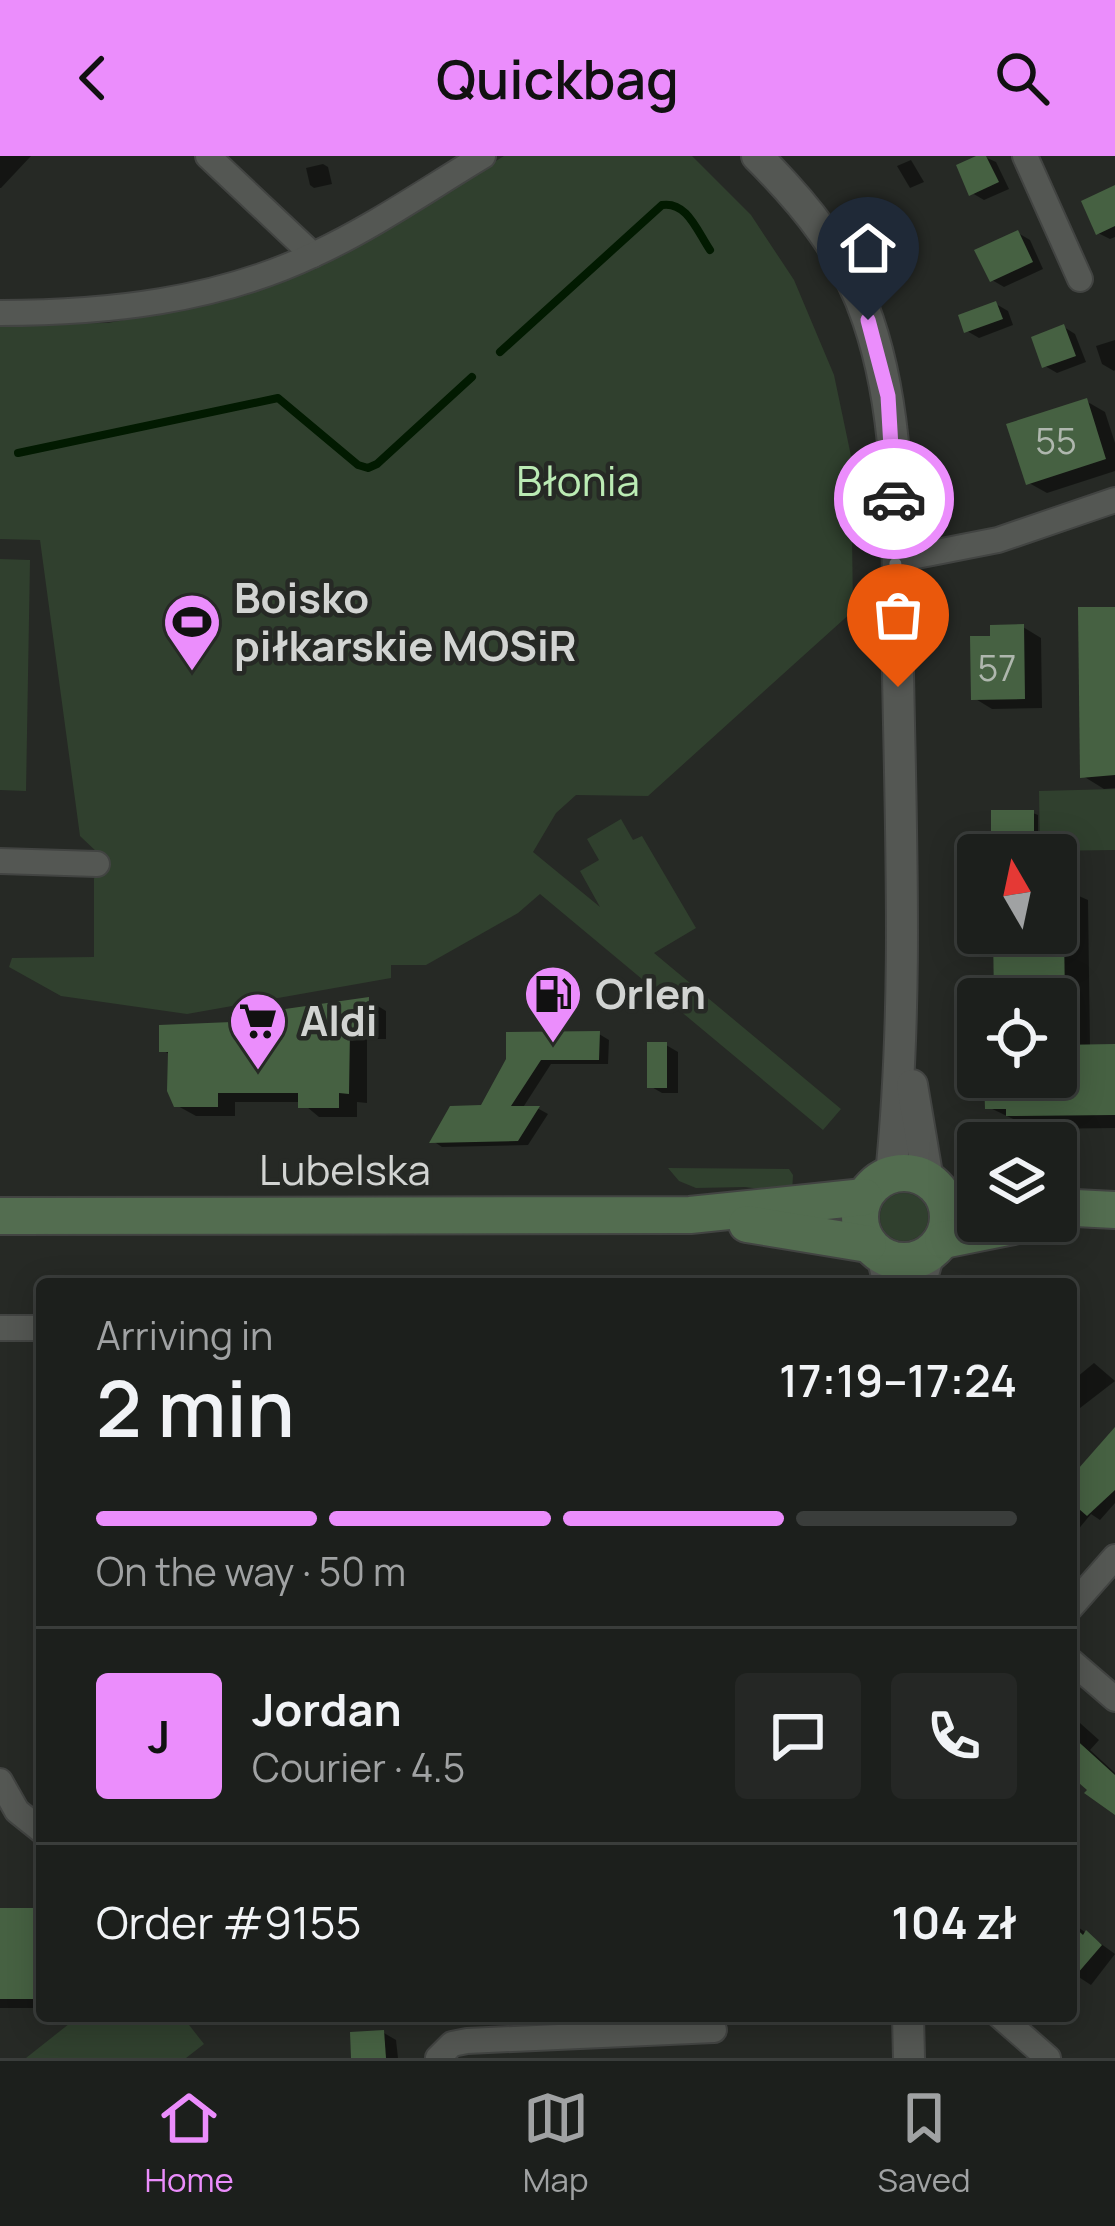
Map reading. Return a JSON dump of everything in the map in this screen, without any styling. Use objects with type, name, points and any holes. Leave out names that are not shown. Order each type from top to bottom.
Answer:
[{"type":"main road","points":[[930,1259],[950,1192],[904,1172],[878,1186],[859,1221],[880,1261],[930,1259],[978,1242]]},
{"type":"main road","name":"Lubelska","points":[[0,1216],[690,1214],[878,1186]]},
{"type":"main road","name":"Lubelska","points":[[690,1214],[880,1261]]},
{"type":"street","points":[[208,156],[314,255]]},
{"type":"street","points":[[0,313],[139,306],[259,276],[314,255],[483,156]]},
{"type":"street","points":[[757,156],[819,224],[854,282],[888,396],[896,560],[903,1027],[878,1186]]},
{"type":"street","points":[[1025,156],[1080,279]]},
{"type":"street","points":[[896,560],[998,539],[1115,500]]},
{"type":"street","points":[[0,861],[97,864]]},
{"type":"street","points":[[903,1027],[950,1192]]},
{"type":"street","points":[[0,1328],[36,1328]]},
{"type":"street","points":[[1077,1600],[1115,1557]]},
{"type":"street","points":[[1077,1666],[1115,1699]]},
{"type":"street","points":[[1,1788],[17,1811],[36,1826]]},
{"type":"street","points":[[908,2022],[909,2058]]},
{"type":"street","points":[[1007,2022],[1048,2058]]},
{"type":"street","points":[[438,2058],[452,2044],[467,2041],[714,2023],[715,2058]]},
{"type":"green space","name":"Błonia","points":[[504,156],[692,156],[751,215],[794,280],[834,375],[851,456],[853,611],[648,796],[576,795],[556,813],[533,852],[600,907],[580,871],[599,860],[587,839],[621,819],[633,840],[642,836],[696,928],[654,953],[841,1109],[823,1130],[540,894],[518,913],[426,965],[391,965],[391,978],[187,1014],[61,996],[9,967],[12,958],[94,957],[94,879],[99,854],[80,836],[40,540],[0,539],[0,324],[108,323],[180,309],[354,247]]},
{"type":"green space","points":[[0,559],[30,560],[26,791],[0,790]]},
{"type":"green space","points":[[1115,789],[1115,850],[1077,851],[1077,834],[1040,834],[1039,791]]},
{"type":"green space","points":[[668,1168],[789,1169],[792,1193],[696,1188],[679,1181]]},
{"type":"green space","points":[[904,1193],[921,1200],[928,1217],[921,1234],[904,1241],[887,1234],[880,1217],[887,1200]]},
{"type":"green space","points":[[71,2022],[187,2022],[204,2044],[186,2058],[26,2058]]},
{"type":"building","points":[[986,156],[999,182],[969,196],[956,165]]},
{"type":"building","points":[[1115,185],[1115,226],[1096,235],[1081,201]]},
{"type":"building","points":[[1018,230],[1033,262],[990,282],[974,250]]},
{"type":"building","points":[[996,301],[1003,319],[964,333],[958,315]]},
{"type":"building","points":[[1064,324],[1076,356],[1042,368],[1031,337]]},
{"type":"building","points":[[1087,398],[1106,459],[1026,485],[1006,424]]},
{"type":"building","points":[[1078,607],[1115,607],[1115,775],[1080,778]]},
{"type":"building","points":[[1024,624],[1025,699],[971,700],[970,636],[990,636],[990,625]]},
{"type":"building","points":[[991,810],[1034,810],[1034,834],[991,834]]},
{"type":"building","points":[[993,954],[1064,954],[1065,978],[994,978]]},
{"type":"building","name":"Aldi","points":[[369,997],[368,1030],[350,1030],[349,1094],[339,1093],[339,1108],[298,1108],[298,1093],[218,1093],[218,1107],[174,1107],[167,1091],[168,1052],[159,1052],[159,1025],[257,1021],[257,1013]]},
{"type":"building","points":[[600,1031],[599,1060],[541,1060],[511,1106],[540,1106],[518,1141],[429,1143],[450,1106],[481,1105],[506,1059],[506,1032]]},
{"type":"building","points":[[647,1042],[667,1042],[667,1088],[647,1088]]},
{"type":"building","points":[[1115,1044],[1115,1115],[1006,1116],[1006,1109],[985,1109],[985,1098],[1077,1098],[1077,1045]]},
{"type":"building","points":[[1115,1427],[1115,1490],[1087,1516],[1077,1507],[1077,1470]]},
{"type":"building","points":[[1077,1740],[1115,1775],[1115,1815],[1084,1793],[1087,1790],[1077,1781]]},
{"type":"building","points":[[0,1908],[36,1908],[36,1999],[0,1999]]},
{"type":"building","points":[[1077,1930],[1083,1935],[1086,1930],[1102,1945],[1077,1974]]},
{"type":"building","points":[[384,2030],[386,2058],[351,2058],[350,2032]]},
{"type":"waterway","points":[[500,352],[662,205],[685,212],[710,250]]},
{"type":"waterway","points":[[18,453],[278,398],[358,465],[368,468],[472,377]]},
{"type":"way so far","points":[[894,499],[898,687]]},
{"type":"place","name":"Boisko piłkarskie MOSiR","points":[[192,673]]},
{"type":"place","name":"Orlen","points":[[553,1045]]},
{"type":"place","name":"Aldi","points":[[258,1072]]},
{"type":"route","points":[[868,320],[888,396],[894,499]]}]
